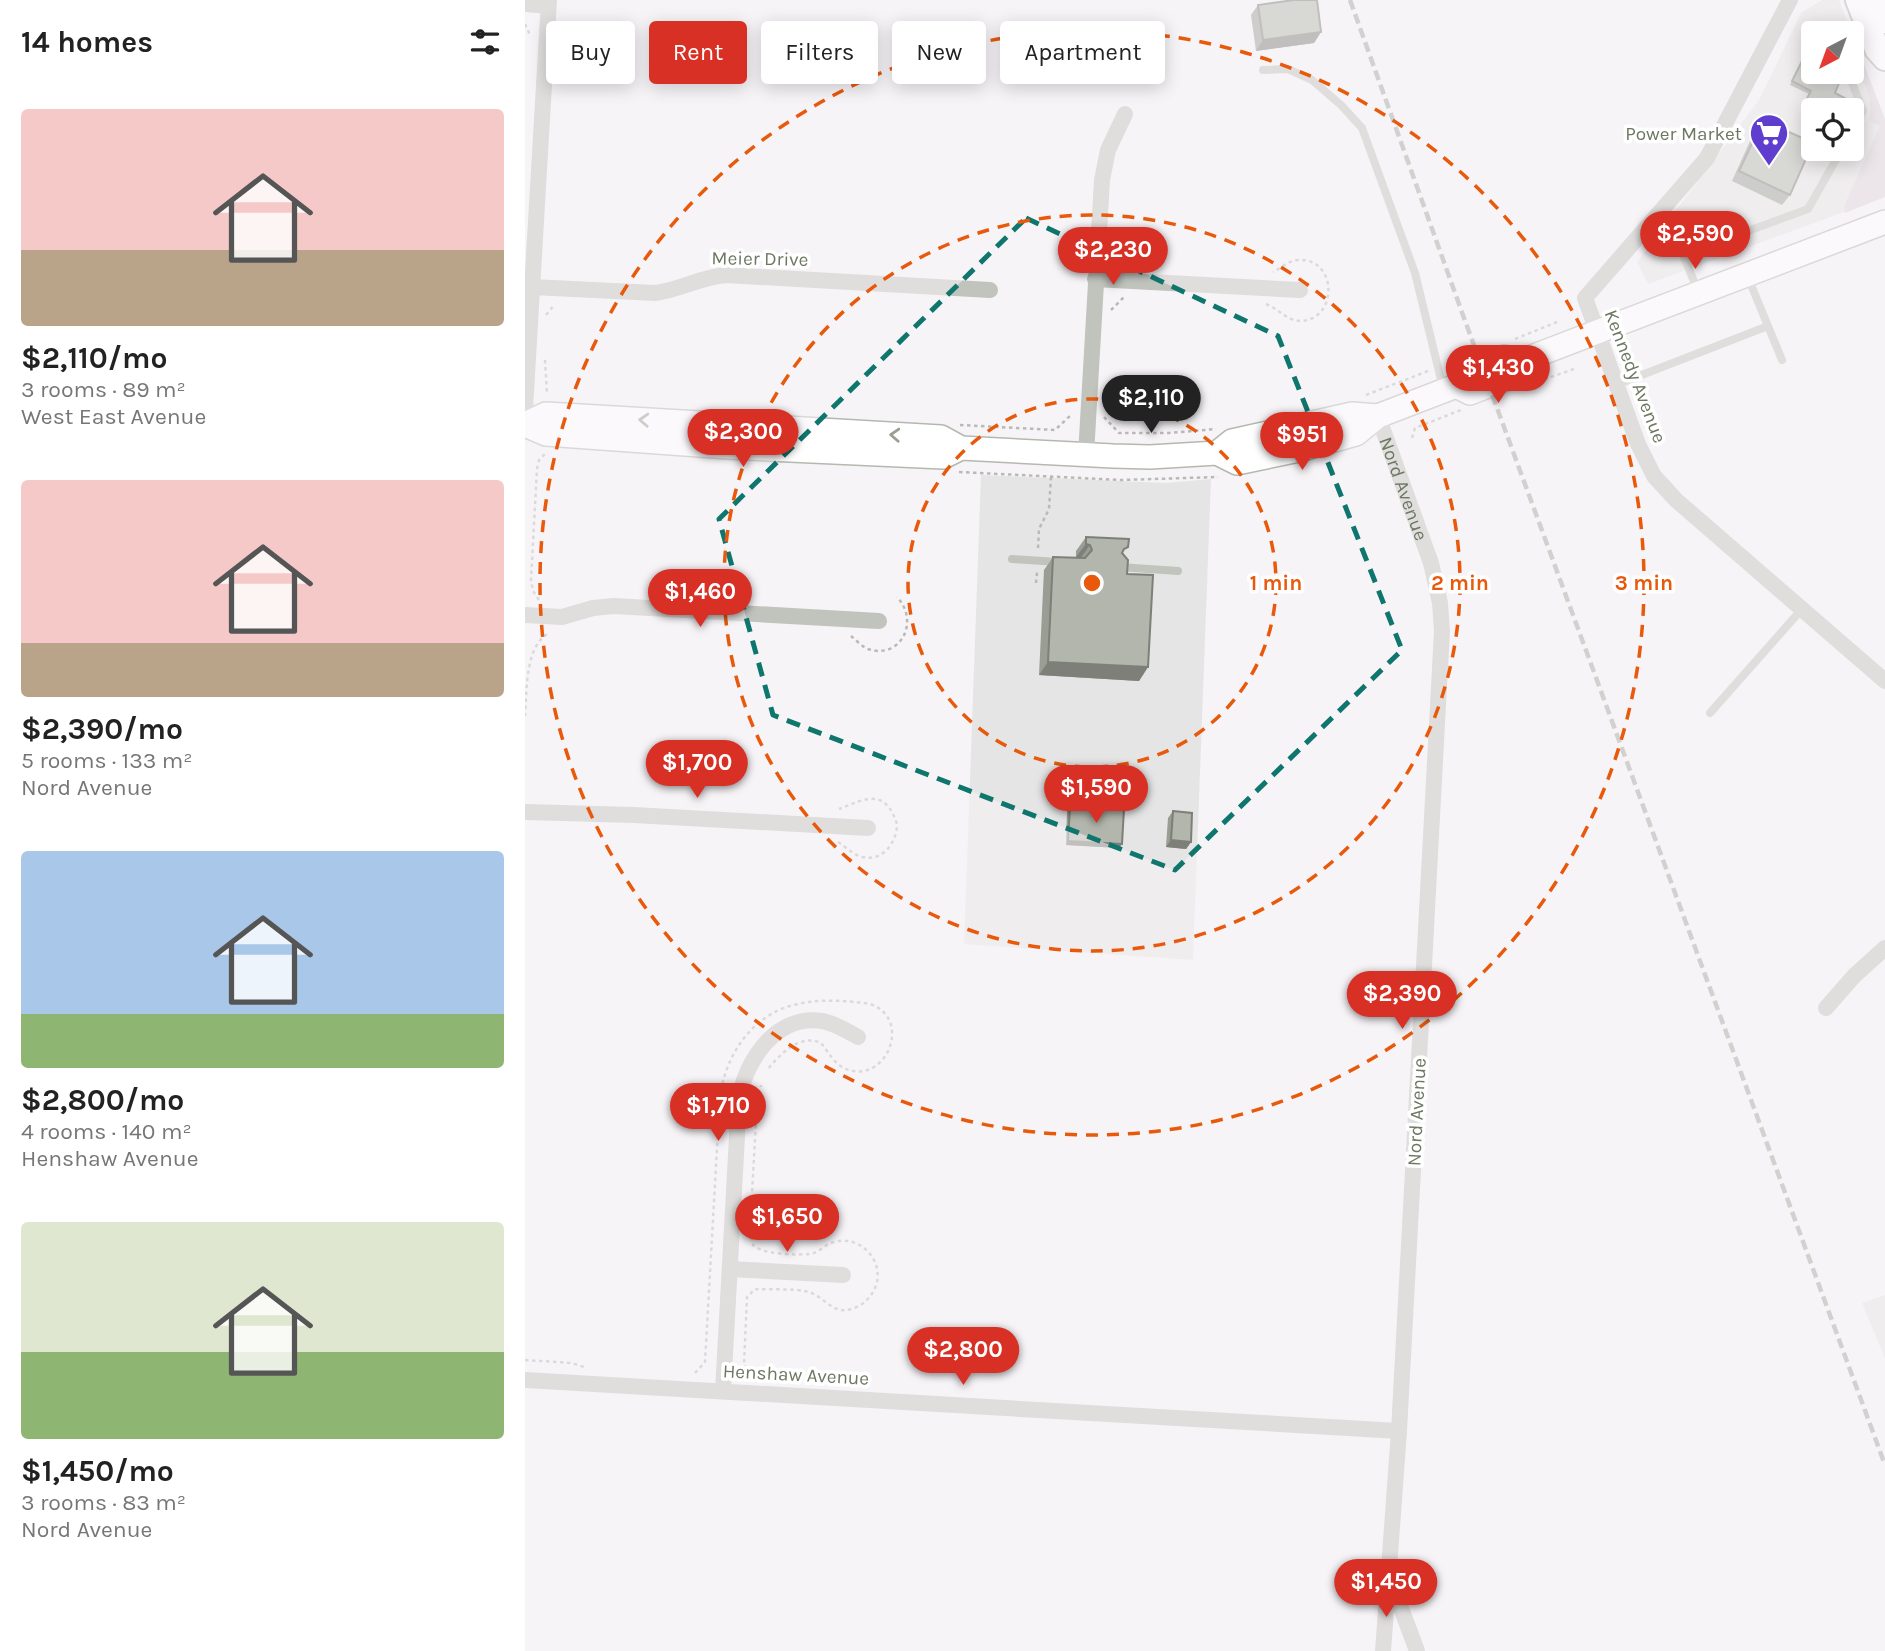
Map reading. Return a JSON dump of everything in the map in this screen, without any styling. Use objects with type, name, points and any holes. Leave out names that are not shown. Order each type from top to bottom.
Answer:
[{"type":"main road","points":[[1877,0],[1870,15],[1877,49],[1885,58]]},
{"type":"main road","points":[[525,424],[546,414],[941,437],[961,448],[1150,457],[1217,453],[1232,441],[1352,414],[1378,416],[1450,389],[1470,393],[1511,377],[1521,361],[1885,222]]},
{"type":"street","name":"Kennedy Avenue","points":[[1789,2],[1707,158],[1585,298],[1638,444],[1654,476],[1676,500],[1885,681]]},
{"type":"street","points":[[525,4],[548,3],[531,203],[532,287],[528,312],[525,410]]},
{"type":"street","points":[[1086,455],[1100,198],[1104,166],[1113,137],[1125,114]]},
{"type":"street","name":"Meier Drive","points":[[532,287],[655,293],[668,291],[701,278],[726,275],[990,290]]},
{"type":"street","points":[[1095,279],[1300,290]]},
{"type":"street","name":"Nord Avenue","points":[[1378,416],[1431,562],[1438,589],[1442,624],[1399,1432],[1383,1651]]},
{"type":"street","points":[[525,615],[562,617],[593,608],[614,606],[879,621]]},
{"type":"street","points":[[525,812],[621,814],[868,828]]},
{"type":"street","points":[[1826,1008],[1854,976],[1885,948]]},
{"type":"street","points":[[723,1391],[739,1100],[750,1061],[781,1031],[807,1021],[829,1023],[858,1037]]},
{"type":"street","points":[[730,1269],[843,1275]]},
{"type":"street","name":"Henshaw Avenue","points":[[525,1380],[1399,1432]]},
{"type":"street","points":[[1389,1575],[1417,1651]]},
{"type":"lane","points":[[1262,69],[1289,69],[1311,80],[1341,105],[1361,128],[1415,273],[1439,367],[1450,389]]},
{"type":"lane","points":[[1699,293],[1683,255],[1808,209],[1835,161]]},
{"type":"lane","points":[[1747,275],[1782,360]]},
{"type":"lane","points":[[1616,385],[1767,326]]},
{"type":"lane","points":[[1012,559],[1063,563]]},
{"type":"lane","points":[[1118,567],[1178,571]]},
{"type":"lane","points":[[1710,713],[1803,609]]},
{"type":"path","points":[[1113,239],[1113,248],[1127,265]]},
{"type":"path","points":[[1264,304],[1290,319],[1303,321],[1320,312],[1328,300],[1328,279],[1314,264],[1298,260],[1270,272]]},
{"type":"path","points":[[1109,312],[1125,296]]},
{"type":"path","points":[[545,320],[552,307],[560,303]]},
{"type":"path","points":[[1514,339],[1557,322]]},
{"type":"path","points":[[545,359],[545,392],[551,400]]},
{"type":"path","points":[[1360,397],[1439,367]]},
{"type":"path","points":[[954,424],[1055,430],[1072,416],[1073,408]]},
{"type":"path","points":[[1104,417],[1119,433],[1169,433],[1222,428]]},
{"type":"path","points":[[545,603],[533,591],[531,580],[538,464],[550,451]]},
{"type":"path","points":[[955,471],[1142,481],[1227,476]]},
{"type":"path","points":[[1037,583],[1039,529],[1049,509],[1051,477]]},
{"type":"path","points":[[845,633],[869,649],[883,650],[894,646],[906,633],[909,621],[905,607],[897,597]]},
{"type":"path","points":[[525,716],[531,652],[542,637],[556,632]]},
{"type":"path","points":[[693,1374],[705,1362],[720,1095],[733,1054],[750,1031],[767,1017],[804,1002],[824,1000],[867,1003],[885,1014],[891,1027],[893,1039],[890,1050],[882,1062],[868,1070],[855,1071],[842,1067],[833,1060],[821,1043],[809,1040],[787,1050],[767,1071]]},
{"type":"path","points":[[763,1079],[757,1111],[750,1230],[753,1245],[765,1252],[810,1254],[829,1243],[848,1241],[866,1249],[874,1261],[877,1275],[874,1290],[866,1301],[847,1309],[828,1305],[810,1293],[755,1289],[747,1297],[744,1365],[757,1377],[768,1378]]},
{"type":"path","points":[[525,1360],[572,1363],[590,1368]]},
{"type":"highlighted area","points":[[1026,218],[1278,336],[1402,650],[1175,870],[773,715],[719,519]]},
{"type":"shaded area","points":[[1822,0],[1839,0],[1847,21],[1801,21],[1801,84],[1864,84],[1864,65],[1885,119],[1885,197],[1648,284],[1637,262],[1759,100],[1801,13]]},
{"type":"shaded area","points":[[1864,64],[1885,119],[1885,197],[1845,213],[1844,206],[1880,126],[1870,121],[1868,92],[1864,84]]},
{"type":"shaded area","points":[[981,475],[1166,483],[1211,479],[1193,960],[964,944]]},
{"type":"shaded area","points":[[1885,1295],[1885,1359],[1862,1303]]},
{"type":"building","points":[[1317,0],[1321,32],[1263,40],[1258,5]]},
{"type":"building","points":[[1801,63],[1801,84],[1839,84],[1835,93],[1844,98],[1807,98],[1811,91],[1792,81]]},
{"type":"building","name":"Power Market","points":[[1763,120],[1801,137],[1801,161],[1805,161],[1790,195],[1739,171]]},
{"type":"building","points":[[1086,537],[1129,539],[1128,547],[1122,553],[1128,560],[1127,574],[1153,575],[1148,667],[1048,662],[1053,557],[1085,558],[1092,550],[1090,545],[1086,544]]},
{"type":"building","points":[[1070,806],[1124,809],[1122,844],[1068,841]]},
{"type":"building","points":[[1173,811],[1192,813],[1191,842],[1171,840]]},
{"type":"railway","points":[[1350,0],[1885,1465]]},
{"type":"place","name":"Power Market","points":[[1769,167]]}]
